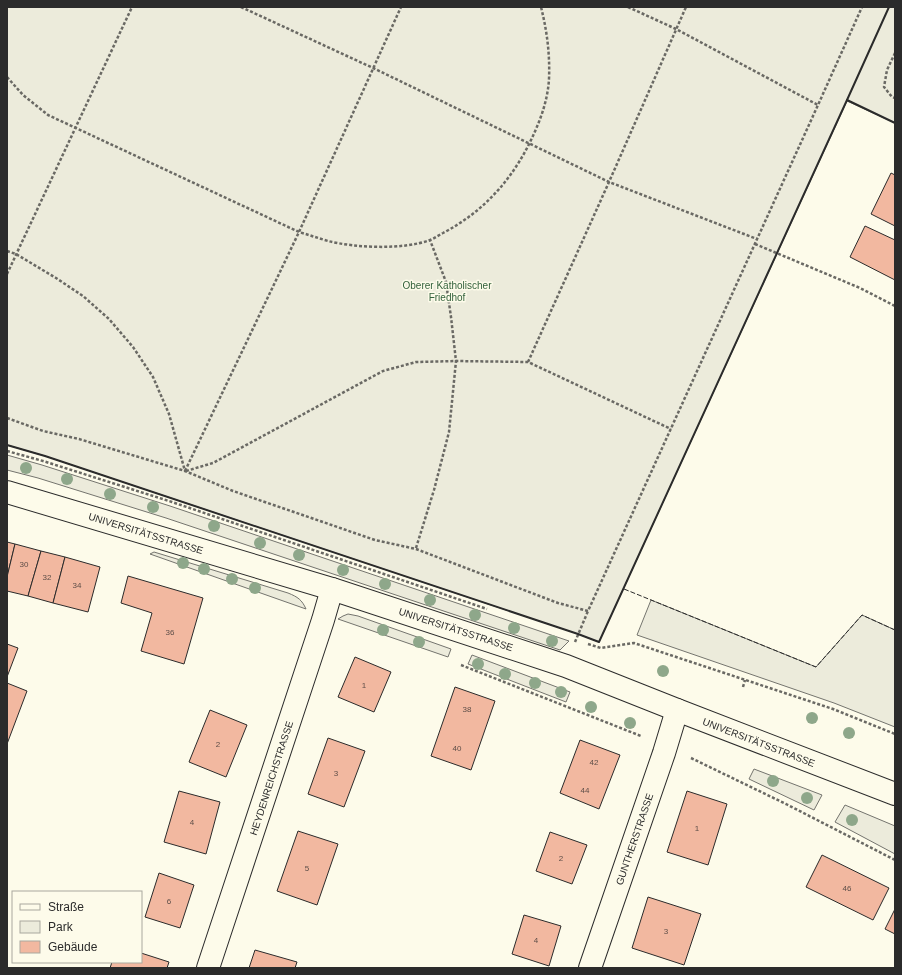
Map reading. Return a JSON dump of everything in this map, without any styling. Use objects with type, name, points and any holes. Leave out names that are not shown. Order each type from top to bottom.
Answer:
[{"type":"street","name":"UNIVERSITÄTSSTRASSE","points":[[7,492],[332,588],[566,666],[895,794]]},
{"type":"street","name":"HEYDENREICHSTRASSE","points":[[208,968],[323,620],[332,588]]},
{"type":"street","name":"GUNTHERSTRASSE","points":[[590,968],[664,753],[677,710]]},
{"type":"path","points":[[7,274],[132,7]]},
{"type":"path","points":[[241,7],[373,68],[609,182],[757,239]]},
{"type":"path","points":[[185,471],[299,232],[401,7]]},
{"type":"path","points":[[7,77],[23,95],[48,115],[299,232],[329,241],[354,246],[383,247],[405,245],[430,240],[457,226],[486,203],[509,178],[530,143],[543,112],[549,80],[549,49],[541,7]]},
{"type":"path","points":[[628,7],[676,29],[818,105]]},
{"type":"path","points":[[528,362],[686,7]]},
{"type":"path","points":[[566,666],[588,611],[862,7]]},
{"type":"path","points":[[895,53],[888,70],[884,87],[895,98]]},
{"type":"path","points":[[416,549],[434,490],[449,432],[456,361],[452,317],[446,282],[430,240]]},
{"type":"path","points":[[755,244],[860,288],[895,306]]},
{"type":"path","points":[[7,250],[56,278],[83,296],[109,319],[133,347],[152,378],[169,414],[185,471]]},
{"type":"path","points":[[185,471],[213,463],[383,371],[416,362],[528,362],[671,429]]},
{"type":"path","points":[[7,418],[43,431],[79,439],[185,471],[233,491],[375,540],[416,549],[558,603],[588,611]]},
{"type":"path","points":[[7,451],[172,502],[494,612]]},
{"type":"path","points":[[576,640],[601,648],[634,643],[833,709],[895,734]]},
{"type":"path","points":[[743,687],[745,680]]},
{"type":"green space","name":"Oberer Katholischer Friedhof","points":[[7,7],[895,7],[895,123],[847,101],[599,642],[45,456],[7,445]]},
{"type":"green space","points":[[7,455],[170,506],[569,641],[560,650],[166,518],[38,478],[7,470]]},
{"type":"green space","points":[[154,552],[288,593],[299,599],[306,609],[150,554]]},
{"type":"green space","points":[[651,600],[816,667],[862,615],[895,630],[895,727],[834,703],[637,635]]},
{"type":"green space","points":[[348,614],[358,616],[451,649],[448,657],[338,619]]},
{"type":"green space","points":[[472,655],[570,692],[566,702],[468,664]]},
{"type":"green space","points":[[754,769],[822,795],[814,810],[749,779]]},
{"type":"green space","points":[[845,805],[895,826],[895,854],[835,822]]},
{"type":"building","points":[[891,173],[895,175],[895,226],[871,214]]},
{"type":"building","points":[[865,226],[895,240],[895,280],[850,257]]},
{"type":"building","points":[[7,542],[15,544],[7,577]]},
{"type":"building","points":[[15,544],[41,551],[28,596],[7,591],[7,577]]},
{"type":"building","points":[[41,551],[65,557],[53,603],[28,596]]},
{"type":"building","points":[[65,557],[100,567],[88,612],[53,603]]},
{"type":"building","points":[[128,576],[203,598],[184,664],[141,651],[152,613],[121,603]]},
{"type":"building","points":[[7,644],[18,648],[7,677]]},
{"type":"building","points":[[355,657],[391,672],[374,712],[338,697]]},
{"type":"building","points":[[7,683],[27,691],[7,744]]},
{"type":"building","points":[[455,687],[495,701],[471,770],[431,756]]},
{"type":"building","points":[[210,710],[247,725],[226,777],[189,762]]},
{"type":"building","points":[[328,738],[365,751],[344,807],[308,794]]},
{"type":"building","points":[[580,740],[620,755],[599,809],[560,793]]},
{"type":"building","points":[[179,791],[220,802],[206,854],[164,842]]},
{"type":"building","points":[[687,791],[727,804],[708,865],[667,852]]},
{"type":"building","points":[[298,831],[338,844],[317,905],[277,891]]},
{"type":"building","points":[[550,832],[587,845],[572,884],[536,871]]},
{"type":"building","points":[[822,855],[889,888],[873,920],[806,887]]},
{"type":"building","points":[[159,873],[194,885],[180,928],[145,917]]},
{"type":"building","points":[[648,897],[701,914],[684,965],[632,948]]},
{"type":"building","points":[[895,909],[895,934],[885,929]]},
{"type":"building","points":[[524,915],[561,926],[549,966],[512,954]]},
{"type":"building","points":[[255,950],[297,962],[295,968],[249,968]]},
{"type":"building","points":[[142,953],[169,962],[167,968],[110,968],[112,963],[142,963]]},
{"type":"fence","points":[[624,589],[816,667],[862,615],[895,630]]},
{"type":"wall","points":[[847,100],[889,7]]},
{"type":"wall","points":[[7,445],[45,456],[599,642],[847,100],[895,123]]}]
